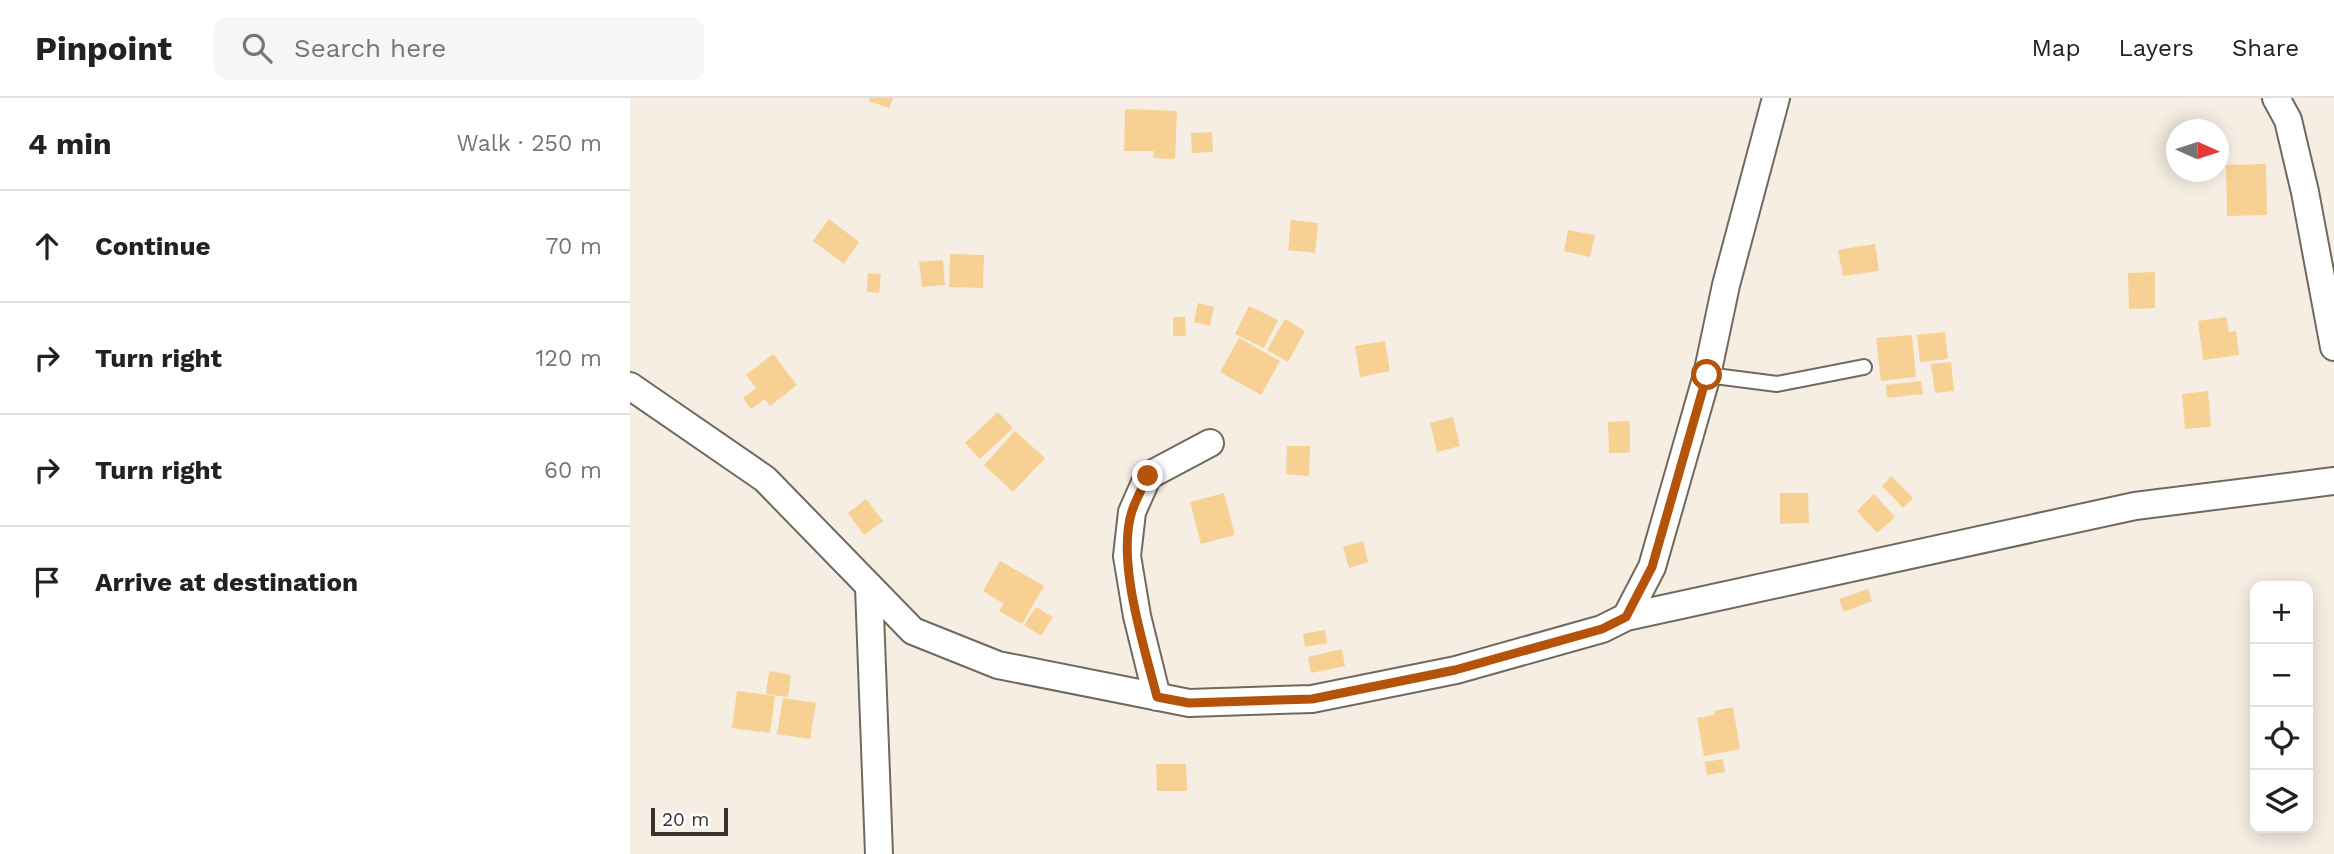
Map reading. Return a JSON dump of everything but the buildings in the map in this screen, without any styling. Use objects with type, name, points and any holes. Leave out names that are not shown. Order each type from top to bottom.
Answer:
[{"type":"street","points":[[1626,617],[1652,567],[1707,375],[1726,285],[1776,98]]},
{"type":"street","points":[[2276,98],[2288,120],[2305,192],[2334,347]]},
{"type":"street","points":[[630,386],[765,479],[913,631],[998,664],[1189,703],[1312,699],[1455,670],[1602,629],[1626,617],[2135,506],[2334,481]]},
{"type":"street","points":[[1157,697],[1137,616],[1127,556],[1132,512],[1148,476],[1210,443]]},
{"type":"street","points":[[869,587],[879,854]]},
{"type":"lane","points":[[1707,375],[1777,384],[1864,367]]},
{"type":"route","points":[[1148,476],[1132,512],[1127,556],[1137,616],[1157,697],[1189,703],[1312,699],[1455,670],[1602,629],[1626,617],[1652,567],[1707,375]]}]
